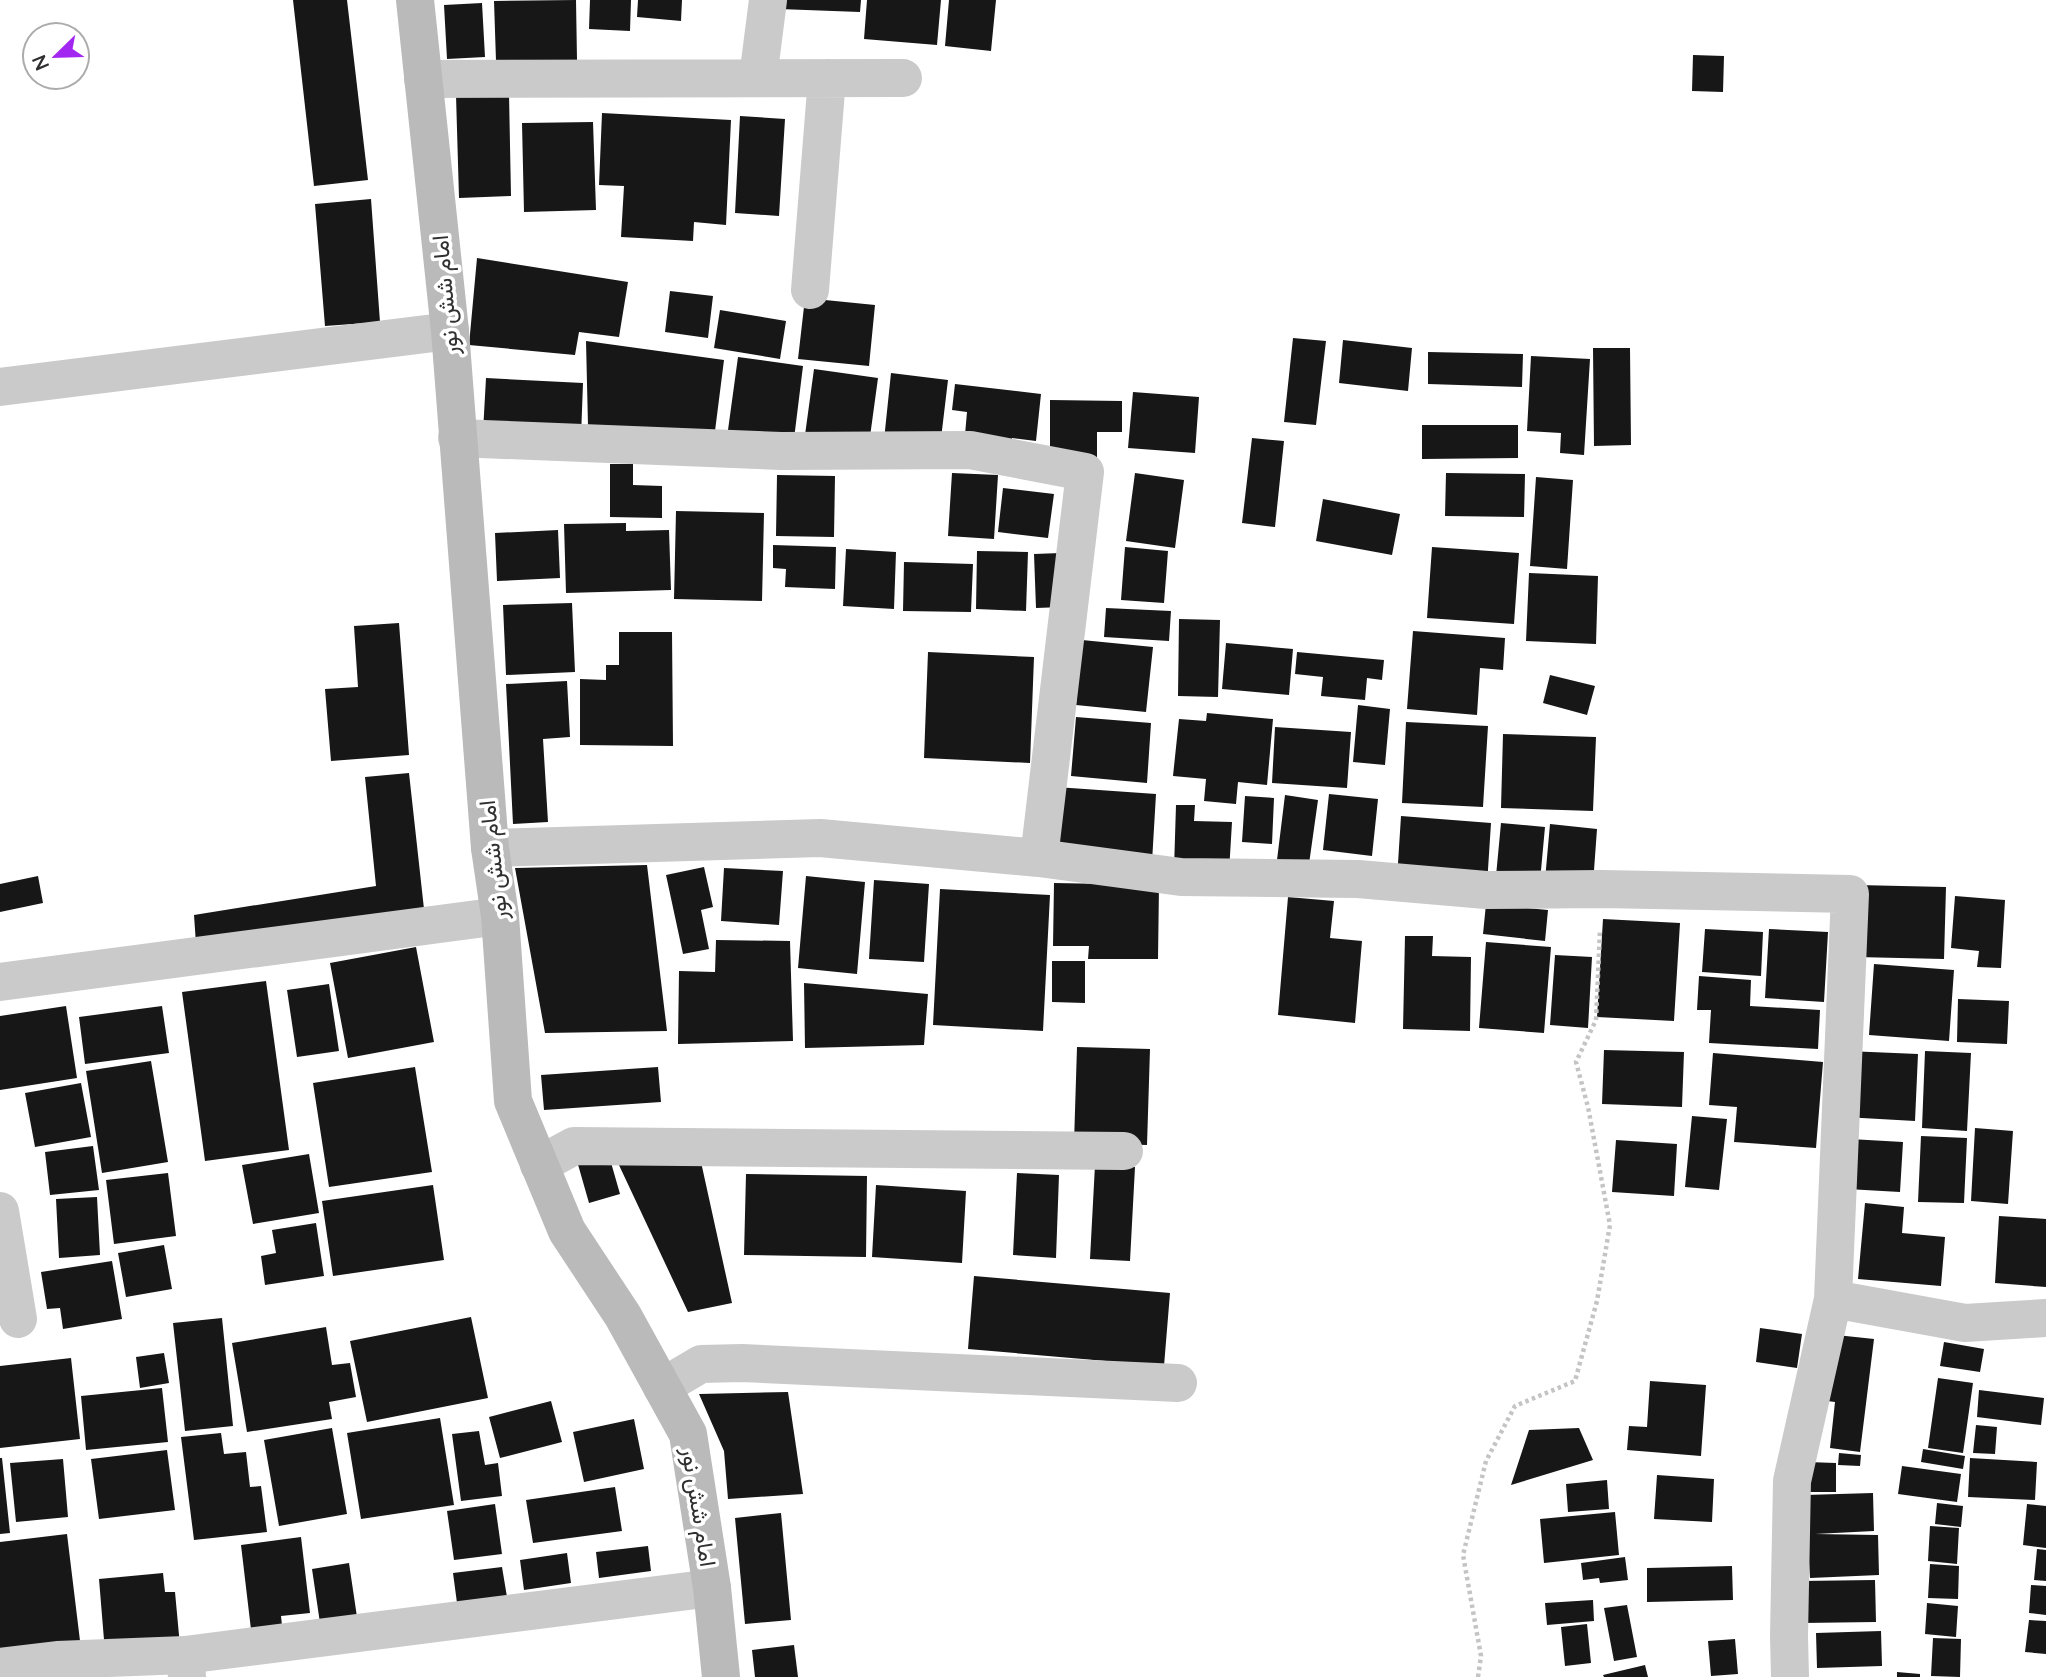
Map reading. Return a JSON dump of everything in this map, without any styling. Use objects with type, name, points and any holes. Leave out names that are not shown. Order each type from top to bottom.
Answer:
[{"type":"street","name":"امام شش نور","points":[[415,0],[450,331],[490,848],[500,916],[513,1101],[567,1231],[623,1316],[688,1434],[712,1588],[721,1677]]},
{"type":"street","points":[[758,78],[768,0]]},
{"type":"street","points":[[810,290],[827,78]]},
{"type":"street","points":[[423,79],[903,78]]},
{"type":"street","points":[[0,387],[450,331]]},
{"type":"street","points":[[457,438],[781,451],[970,450],[1085,472],[1039,858]]},
{"type":"street","points":[[490,848],[820,838],[1039,858],[1181,877],[1358,879],[1486,890],[1602,888],[1850,894],[1833,1299],[1793,1480],[1790,1677]]},
{"type":"street","points":[[0,982],[500,916]]},
{"type":"street","points":[[539,1165],[574,1146],[1124,1151]]},
{"type":"street","points":[[0,1211],[18,1319]]},
{"type":"street","points":[[1833,1299],[1965,1323],[2046,1318]]},
{"type":"street","points":[[662,1387],[701,1364],[742,1363],[1178,1383]]},
{"type":"street","points":[[0,1667],[57,1660],[186,1666],[712,1588]]},
{"type":"path","points":[[1478,1677],[1481,1656],[1462,1555],[1486,1461],[1515,1406],[1574,1381],[1597,1301],[1610,1225],[1588,1107],[1576,1062],[1596,1020],[1602,888]]},
{"type":"building","points":[[293,0],[347,0],[368,180],[314,186]]},
{"type":"building","points":[[576,0],[577,60],[496,61],[494,1]]},
{"type":"building","points":[[590,0],[631,0],[630,31],[589,29]]},
{"type":"building","points":[[638,0],[682,0],[681,21],[637,17]]},
{"type":"building","points":[[780,0],[861,0],[860,12],[779,9]]},
{"type":"building","points":[[867,0],[941,0],[937,45],[864,39]]},
{"type":"building","points":[[949,0],[996,0],[991,51],[945,46]]},
{"type":"building","points":[[482,3],[485,57],[447,59],[444,5]]},
{"type":"building","points":[[1693,55],[1724,56],[1723,92],[1692,91]]},
{"type":"building","points":[[509,94],[511,196],[459,198],[456,95]]},
{"type":"building","points":[[602,113],[731,120],[726,225],[694,222],[693,241],[621,237],[624,186],[599,185]]},
{"type":"building","points":[[740,116],[785,119],[779,216],[735,213]]},
{"type":"building","points":[[593,122],[596,210],[524,212],[522,123]]},
{"type":"building","points":[[371,199],[380,322],[325,326],[315,204]]},
{"type":"building","points":[[477,258],[628,282],[619,337],[579,332],[575,355],[469,345]]},
{"type":"building","points":[[670,291],[713,296],[708,338],[665,332]]},
{"type":"building","points":[[805,298],[875,305],[869,366],[798,359]]},
{"type":"building","points":[[720,310],[786,321],[780,359],[714,348]]},
{"type":"building","points":[[1293,338],[1326,341],[1316,425],[1284,422]]},
{"type":"building","points":[[1343,340],[1412,348],[1408,391],[1339,383]]},
{"type":"building","points":[[586,341],[724,360],[715,431],[588,426]]},
{"type":"building","points":[[1593,348],[1630,348],[1631,445],[1594,446]]},
{"type":"building","points":[[1428,352],[1523,354],[1522,387],[1428,384]]},
{"type":"building","points":[[1531,356],[1590,359],[1584,455],[1560,453],[1561,433],[1527,431]]},
{"type":"building","points":[[738,357],[803,366],[794,439],[728,430]]},
{"type":"building","points":[[814,369],[878,378],[869,444],[805,435]]},
{"type":"building","points":[[891,373],[948,380],[940,447],[884,440]]},
{"type":"building","points":[[486,378],[583,383],[581,437],[483,432]]},
{"type":"building","points":[[955,384],[1041,394],[1036,441],[1012,438],[1010,451],[964,446],[967,412],[952,410]]},
{"type":"building","points":[[1133,392],[1199,397],[1195,453],[1128,448]]},
{"type":"building","points":[[1050,400],[1122,401],[1122,432],[1097,432],[1097,463],[1050,462]]},
{"type":"building","points":[[1422,425],[1518,425],[1518,458],[1422,459]]},
{"type":"building","points":[[1252,438],[1284,441],[1275,527],[1242,523]]},
{"type":"building","points":[[610,464],[633,464],[633,485],[662,486],[662,518],[610,517]]},
{"type":"building","points":[[952,473],[998,475],[994,539],[948,536]]},
{"type":"building","points":[[1135,473],[1184,480],[1175,548],[1126,541]]},
{"type":"building","points":[[1446,473],[1525,474],[1524,517],[1445,516]]},
{"type":"building","points":[[777,475],[835,476],[834,537],[776,536]]},
{"type":"building","points":[[1536,477],[1573,480],[1567,569],[1530,566]]},
{"type":"building","points":[[1003,488],[1054,494],[1048,538],[998,532]]},
{"type":"building","points":[[1323,499],[1400,514],[1392,555],[1316,541]]},
{"type":"building","points":[[676,511],[764,513],[762,601],[674,599]]},
{"type":"building","points":[[626,523],[626,531],[669,530],[671,590],[566,593],[564,524]]},
{"type":"building","points":[[558,530],[560,578],[497,581],[495,533]]},
{"type":"building","points":[[773,545],[836,547],[835,589],[785,587],[786,569],[773,568]]},
{"type":"building","points":[[1125,547],[1168,551],[1164,603],[1121,600]]},
{"type":"building","points":[[1432,547],[1519,553],[1514,624],[1427,618]]},
{"type":"building","points":[[846,549],[896,552],[894,609],[843,606]]},
{"type":"building","points":[[977,551],[1028,552],[1026,611],[976,609]]},
{"type":"building","points":[[1061,553],[1063,607],[1036,608],[1034,554]]},
{"type":"building","points":[[904,562],[973,564],[971,612],[903,611]]},
{"type":"building","points":[[1529,573],[1598,576],[1596,644],[1526,641]]},
{"type":"building","points":[[572,603],[575,672],[506,675],[503,605]]},
{"type":"building","points":[[1106,608],[1171,611],[1169,641],[1104,637]]},
{"type":"building","points":[[1179,619],[1220,620],[1218,697],[1178,696]]},
{"type":"building","points":[[399,623],[409,755],[331,761],[325,689],[358,687],[354,626]]},
{"type":"building","points":[[1413,631],[1505,638],[1503,670],[1480,668],[1477,715],[1407,709]]},
{"type":"building","points":[[619,632],[672,632],[673,746],[580,745],[580,679],[606,680],[606,665],[619,665]]},
{"type":"building","points":[[1082,640],[1153,647],[1146,712],[1076,705]]},
{"type":"building","points":[[1226,643],[1293,649],[1289,695],[1222,689]]},
{"type":"building","points":[[928,652],[1034,657],[1030,763],[924,758]]},
{"type":"building","points":[[1297,652],[1384,660],[1382,680],[1367,678],[1365,700],[1321,696],[1323,677],[1295,674]]},
{"type":"building","points":[[1550,675],[1595,686],[1587,715],[1543,703]]},
{"type":"building","points":[[567,681],[570,737],[543,739],[548,822],[513,824],[506,684]]},
{"type":"building","points":[[1358,705],[1390,709],[1385,765],[1353,762]]},
{"type":"building","points":[[1207,713],[1273,719],[1267,785],[1238,782],[1236,804],[1204,801],[1206,779],[1173,776],[1179,719],[1206,721]]},
{"type":"building","points":[[1076,717],[1151,723],[1147,783],[1071,776]]},
{"type":"building","points":[[1406,722],[1488,726],[1483,807],[1402,803]]},
{"type":"building","points":[[1275,727],[1351,732],[1347,788],[1272,783]]},
{"type":"building","points":[[1503,734],[1596,737],[1593,811],[1501,808]]},
{"type":"building","points":[[409,773],[424,909],[196,944],[194,915],[376,886],[365,777]]},
{"type":"building","points":[[1056,787],[1156,794],[1152,862],[1052,855]]},
{"type":"building","points":[[1329,794],[1378,799],[1372,856],[1323,850]]},
{"type":"building","points":[[1285,795],[1318,800],[1309,864],[1277,860]]},
{"type":"building","points":[[1245,796],[1274,798],[1272,844],[1242,842]]},
{"type":"building","points":[[1176,805],[1195,805],[1194,821],[1232,822],[1229,872],[1174,869]]},
{"type":"building","points":[[1401,816],[1491,823],[1487,885],[1397,879]]},
{"type":"building","points":[[1501,823],[1545,827],[1540,881],[1496,876]]},
{"type":"building","points":[[1550,824],[1597,829],[1593,884],[1545,880]]},
{"type":"building","points":[[647,865],[667,1031],[545,1033],[515,868]]},
{"type":"building","points":[[704,867],[713,907],[701,910],[709,949],[683,954],[666,875]]},
{"type":"building","points":[[724,868],[783,871],[779,925],[721,921]]},
{"type":"building","points":[[38,876],[43,903],[0,912],[0,884]]},
{"type":"building","points":[[806,876],[865,882],[857,974],[798,968]]},
{"type":"building","points":[[874,880],[929,884],[924,962],[869,959]]},
{"type":"building","points":[[1054,883],[1159,885],[1158,959],[1088,959],[1089,946],[1053,946]]},
{"type":"building","points":[[1857,885],[1946,887],[1944,959],[1856,957]]},
{"type":"building","points":[[940,889],[1050,895],[1043,1031],[933,1025]]},
{"type":"building","points":[[1955,896],[2005,900],[2001,968],[1977,967],[1979,951],[1951,948]]},
{"type":"building","points":[[1288,897],[1334,901],[1330,938],[1362,941],[1355,1023],[1278,1015]]},
{"type":"building","points":[[1486,904],[1548,910],[1545,941],[1483,934]]},
{"type":"building","points":[[1603,919],[1680,923],[1674,1021],[1597,1017]]},
{"type":"building","points":[[1705,929],[1763,932],[1761,976],[1702,972]]},
{"type":"building","points":[[1769,929],[1828,932],[1824,1002],[1765,998]]},
{"type":"building","points":[[1405,936],[1433,936],[1432,956],[1471,957],[1470,1031],[1403,1029]]},
{"type":"building","points":[[716,940],[790,941],[793,1041],[678,1044],[679,971],[715,972]]},
{"type":"building","points":[[1486,942],[1551,947],[1544,1033],[1479,1028]]},
{"type":"building","points":[[416,947],[434,1042],[348,1058],[330,963]]},
{"type":"building","points":[[1555,955],[1592,957],[1588,1028],[1550,1025]]},
{"type":"building","points":[[1052,961],[1085,961],[1085,1003],[1052,1002]]},
{"type":"building","points":[[1874,964],[1954,970],[1949,1041],[1869,1035]]},
{"type":"building","points":[[1699,976],[1751,980],[1750,1006],[1820,1010],[1818,1049],[1709,1043],[1711,1010],[1697,1010]]},
{"type":"building","points":[[266,981],[289,1150],[205,1161],[182,992]]},
{"type":"building","points":[[804,983],[928,994],[924,1045],[805,1048]]},
{"type":"building","points":[[329,984],[339,1051],[297,1057],[287,990]]},
{"type":"building","points":[[1958,999],[2009,1001],[2007,1044],[1957,1042]]},
{"type":"building","points":[[66,1006],[77,1078],[0,1090],[0,1016]]},
{"type":"building","points":[[162,1006],[169,1053],[85,1064],[79,1017]]},
{"type":"building","points":[[1077,1047],[1150,1049],[1147,1145],[1074,1143]]},
{"type":"building","points":[[1604,1050],[1684,1052],[1682,1107],[1602,1104]]},
{"type":"building","points":[[1847,1051],[1918,1054],[1915,1121],[1844,1117]]},
{"type":"building","points":[[1925,1051],[1971,1053],[1967,1131],[1922,1128]]},
{"type":"building","points":[[1713,1053],[1823,1062],[1816,1148],[1734,1142],[1737,1107],[1709,1105]]},
{"type":"building","points":[[151,1061],[168,1162],[102,1173],[86,1071]]},
{"type":"building","points":[[415,1067],[432,1172],[329,1187],[313,1083]]},
{"type":"building","points":[[658,1067],[661,1102],[544,1110],[541,1075]]},
{"type":"building","points":[[81,1083],[91,1137],[35,1147],[25,1093]]},
{"type":"building","points":[[1692,1116],[1727,1119],[1719,1190],[1685,1187]]},
{"type":"building","points":[[1975,1128],[2013,1131],[2008,1204],[1971,1201]]},
{"type":"building","points":[[1921,1136],[1967,1138],[1964,1203],[1918,1202]]},
{"type":"building","points":[[1850,1139],[1903,1142],[1900,1192],[1847,1189]]},
{"type":"building","points":[[1616,1140],[1677,1144],[1674,1196],[1612,1192]]},
{"type":"building","points":[[93,1146],[99,1190],[50,1195],[45,1152]]},
{"type":"building","points":[[608,1152],[620,1194],[589,1203],[577,1161]]},
{"type":"building","points":[[309,1154],[319,1213],[253,1224],[242,1165]]},
{"type":"building","points":[[701,1162],[732,1303],[688,1312],[618,1163]]},
{"type":"building","points":[[1095,1165],[1135,1167],[1130,1261],[1090,1259]]},
{"type":"building","points":[[168,1173],[176,1236],[114,1244],[106,1180]]},
{"type":"building","points":[[1017,1173],[1059,1175],[1056,1258],[1013,1255]]},
{"type":"building","points":[[746,1174],[867,1176],[866,1257],[744,1255]]},
{"type":"building","points":[[433,1185],[444,1260],[333,1276],[322,1201]]},
{"type":"building","points":[[876,1185],[966,1191],[962,1263],[872,1257]]},
{"type":"building","points":[[97,1197],[100,1255],[59,1258],[56,1199]]},
{"type":"building","points":[[1865,1203],[1904,1207],[1902,1233],[1945,1237],[1941,1286],[1858,1279]]},
{"type":"building","points":[[1999,1216],[2046,1219],[2046,1287],[1995,1283]]},
{"type":"building","points":[[316,1223],[324,1276],[265,1285],[261,1256],[276,1253],[272,1230]]},
{"type":"building","points":[[164,1245],[172,1289],[126,1297],[118,1253]]},
{"type":"building","points":[[112,1261],[122,1319],[63,1329],[60,1308],[47,1309],[41,1272]]},
{"type":"building","points":[[974,1276],[1170,1293],[1164,1366],[968,1349]]},
{"type":"building","points":[[471,1317],[488,1398],[367,1422],[350,1341]]},
{"type":"building","points":[[222,1318],[233,1426],[185,1431],[173,1323]]},
{"type":"building","points":[[326,1327],[332,1365],[350,1363],[356,1397],[329,1402],[332,1419],[247,1432],[232,1343]]},
{"type":"building","points":[[1760,1328],[1802,1334],[1797,1368],[1756,1362]]},
{"type":"building","points":[[1827,1334],[1874,1339],[1860,1452],[1830,1448],[1835,1402],[1819,1400]]},
{"type":"building","points":[[1944,1342],[1984,1349],[1980,1372],[1940,1366]]},
{"type":"building","points":[[164,1353],[169,1383],[140,1388],[136,1357]]},
{"type":"building","points":[[71,1358],[80,1439],[0,1448],[0,1366]]},
{"type":"building","points":[[1938,1378],[1973,1383],[1963,1453],[1928,1448]]},
{"type":"building","points":[[1650,1381],[1706,1385],[1701,1456],[1627,1450],[1629,1426],[1647,1427]]},
{"type":"building","points":[[162,1388],[168,1442],[86,1450],[81,1396]]},
{"type":"building","points":[[1979,1390],[2044,1398],[2041,1425],[1977,1417]]},
{"type":"building","points":[[788,1392],[803,1494],[728,1499],[724,1451],[699,1394]]},
{"type":"building","points":[[551,1401],[562,1442],[500,1458],[489,1417]]},
{"type":"building","points":[[440,1418],[454,1505],[361,1519],[347,1433]]},
{"type":"building","points":[[634,1419],[644,1469],[584,1482],[573,1432]]},
{"type":"building","points":[[1976,1425],[1997,1427],[1995,1454],[1973,1453]]},
{"type":"building","points":[[332,1428],[347,1514],[279,1526],[264,1440]]},
{"type":"building","points":[[1579,1428],[1593,1460],[1511,1485],[1529,1430]]},
{"type":"building","points":[[479,1431],[485,1465],[498,1463],[502,1496],[461,1501],[452,1434]]},
{"type":"building","points":[[221,1433],[224,1454],[246,1452],[250,1487],[261,1486],[267,1532],[194,1540],[181,1437]]},
{"type":"building","points":[[1923,1449],[1965,1456],[1963,1469],[1921,1462]]},
{"type":"building","points":[[167,1450],[175,1510],[99,1519],[91,1459]]},
{"type":"building","points":[[1839,1453],[1861,1455],[1860,1466],[1838,1465]]},
{"type":"building","points":[[0,1458],[10,1533],[0,1534]]},
{"type":"building","points":[[1970,1458],[2037,1462],[2035,1500],[1968,1497]]},
{"type":"building","points":[[63,1459],[68,1517],[16,1522],[10,1463]]},
{"type":"building","points":[[1807,1462],[1836,1463],[1836,1492],[1808,1492]]},
{"type":"building","points":[[1902,1466],[1961,1474],[1957,1502],[1898,1494]]},
{"type":"building","points":[[1657,1475],[1714,1479],[1712,1522],[1654,1519]]},
{"type":"building","points":[[1607,1480],[1609,1509],[1568,1512],[1566,1484]]},
{"type":"building","points":[[615,1487],[622,1531],[533,1543],[526,1500]]},
{"type":"building","points":[[1873,1493],[1874,1531],[1815,1534],[1878,1535],[1879,1575],[1810,1578],[1805,1495]]},
{"type":"building","points":[[1937,1503],[1963,1506],[1961,1527],[1935,1524]]},
{"type":"building","points":[[495,1504],[502,1554],[454,1560],[447,1511]]},
{"type":"building","points":[[2027,1504],[2046,1506],[2046,1548],[2023,1545]]},
{"type":"building","points":[[1615,1512],[1619,1555],[1544,1563],[1540,1519]]},
{"type":"building","points":[[781,1513],[791,1620],[745,1624],[735,1518]]},
{"type":"building","points":[[1930,1526],[1959,1528],[1957,1564],[1928,1561]]},
{"type":"building","points":[[67,1534],[81,1649],[0,1659],[0,1542]]},
{"type":"building","points":[[301,1537],[310,1613],[281,1616],[283,1635],[252,1638],[241,1545]]},
{"type":"building","points":[[648,1546],[651,1571],[599,1578],[596,1552]]},
{"type":"building","points":[[2037,1549],[2046,1550],[2046,1581],[2034,1580]]},
{"type":"building","points":[[567,1553],[571,1583],[524,1590],[520,1560]]},
{"type":"building","points":[[1625,1557],[1628,1580],[1600,1583],[1599,1578],[1583,1580],[1581,1563]]},
{"type":"building","points":[[349,1563],[357,1617],[320,1623],[312,1569]]},
{"type":"building","points":[[1930,1564],[1959,1566],[1958,1599],[1928,1598]]},
{"type":"building","points":[[1732,1566],[1733,1600],[1647,1602],[1647,1568]]},
{"type":"building","points":[[502,1567],[507,1597],[457,1603],[453,1573]]},
{"type":"building","points":[[163,1573],[165,1592],[175,1592],[180,1646],[105,1652],[99,1579]]},
{"type":"building","points":[[1875,1580],[1876,1622],[1802,1623],[1801,1581]]},
{"type":"building","points":[[2031,1585],[2046,1586],[2046,1615],[2029,1613]]},
{"type":"building","points":[[1593,1600],[1594,1621],[1547,1625],[1545,1603]]},
{"type":"building","points":[[1927,1603],[1958,1606],[1956,1637],[1925,1634]]},
{"type":"building","points":[[1627,1605],[1637,1657],[1614,1661],[1604,1608]]},
{"type":"building","points":[[2029,1620],[2046,1621],[2046,1654],[2025,1652]]},
{"type":"building","points":[[1587,1624],[1591,1663],[1565,1666],[1561,1627]]},
{"type":"building","points":[[1881,1631],[1882,1666],[1817,1668],[1816,1633]]},
{"type":"building","points":[[1933,1638],[1961,1639],[1960,1677],[1931,1676]]},
{"type":"building","points":[[1735,1639],[1738,1674],[1711,1676],[1708,1641]]},
{"type":"building","points":[[794,1645],[798,1677],[755,1677],[752,1650]]},
{"type":"building","points":[[1645,1665],[1648,1677],[1603,1675]]},
{"type":"building","points":[[1897,1672],[1920,1674],[1920,1677],[1897,1677]]}]
